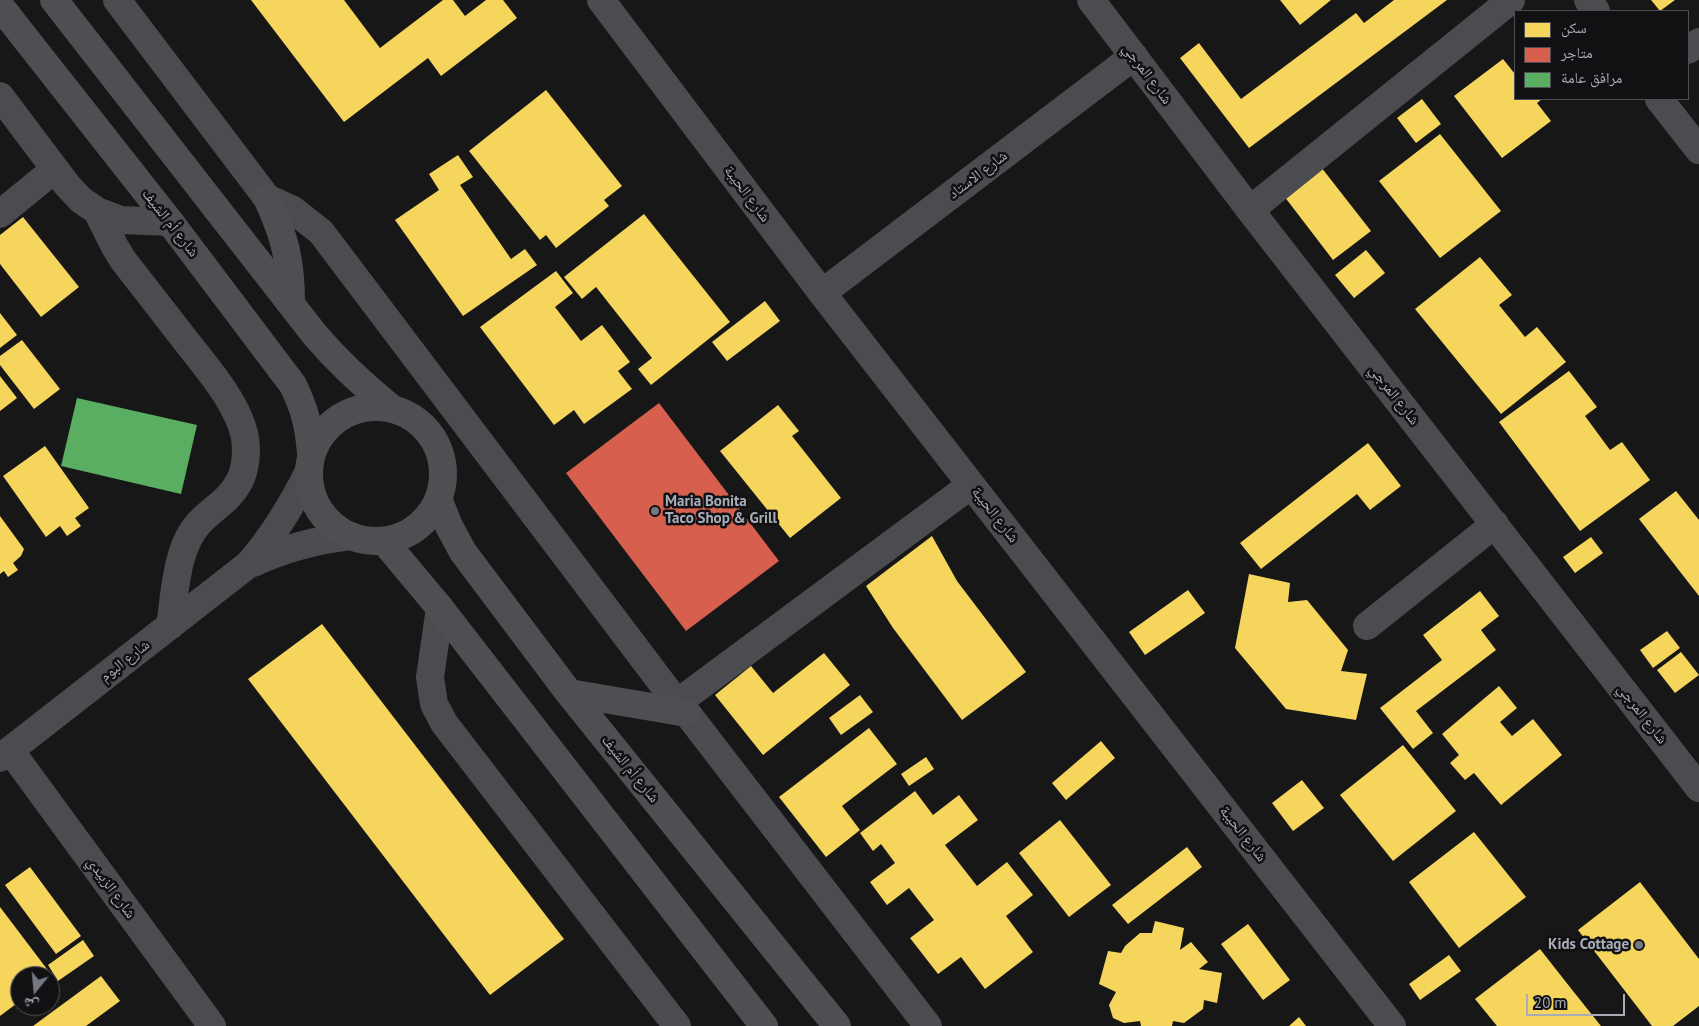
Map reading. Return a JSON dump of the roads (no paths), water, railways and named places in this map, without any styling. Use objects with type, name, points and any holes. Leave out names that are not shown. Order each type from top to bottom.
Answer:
[{"type":"main road","points":[[54,0],[338,362],[390,407]]},
{"type":"main road","name":"شارع أم الشيف","points":[[0,6],[170,222],[293,385],[304,407],[309,430],[310,462]]},
{"type":"main road","points":[[267,198],[287,249],[291,277],[291,304]]},
{"type":"main road","points":[[370,406],[390,407],[409,414],[425,427],[436,443],[443,462],[444,481],[439,501],[429,516],[417,528],[401,536],[384,541],[367,541],[351,536],[336,528],[320,510],[310,487],[310,462],[320,436],[333,422],[350,411],[370,406]]},
{"type":"main road","name":"شارع أم الشيف","points":[[439,501],[449,526],[463,552],[570,693],[837,1026]]},
{"type":"main road","points":[[384,541],[440,608],[764,1026]]},
{"type":"main road","points":[[570,693],[682,708]]},
{"type":"street","points":[[117,0],[267,198],[293,210],[321,232],[682,708],[928,1026]]},
{"type":"street","name":"شارع الحيبة","points":[[601,0],[822,294],[1392,1026]]},
{"type":"street","name":"شارع المرجي","points":[[1091,0],[1250,210],[1699,788]]},
{"type":"street","points":[[1250,210],[1511,0]]},
{"type":"street","name":"شارع الاستاد","points":[[822,294],[1134,56]]},
{"type":"street","points":[[0,96],[80,200],[97,211],[121,220],[170,222]]},
{"type":"street","points":[[1660,100],[1699,150]]},
{"type":"street","points":[[0,214],[55,169]]},
{"type":"street","points":[[97,211],[114,247],[123,260],[221,387],[238,419],[245,438],[246,460],[240,481],[228,499],[201,521],[186,543],[182,555],[170,626]]},
{"type":"street","name":"شارع البوم","points":[[5,754],[249,564],[283,520],[310,462]]},
{"type":"street","points":[[682,708],[972,485]]},
{"type":"street","points":[[1367,626],[1495,524]]},
{"type":"street","name":"شارع البوم","points":[[249,564],[298,545],[324,539],[351,536]]},
{"type":"street","points":[[440,608],[430,677],[434,704],[444,723],[677,1026]]},
{"type":"street","name":"شارع الزبيدي","points":[[5,754],[212,1026]]},
{"type":"place","name":"Maria Bonita Taco Shop & Grill","points":[[655,511]]},
{"type":"place","name":"Kids Cottage","points":[[1639,945]]}]
